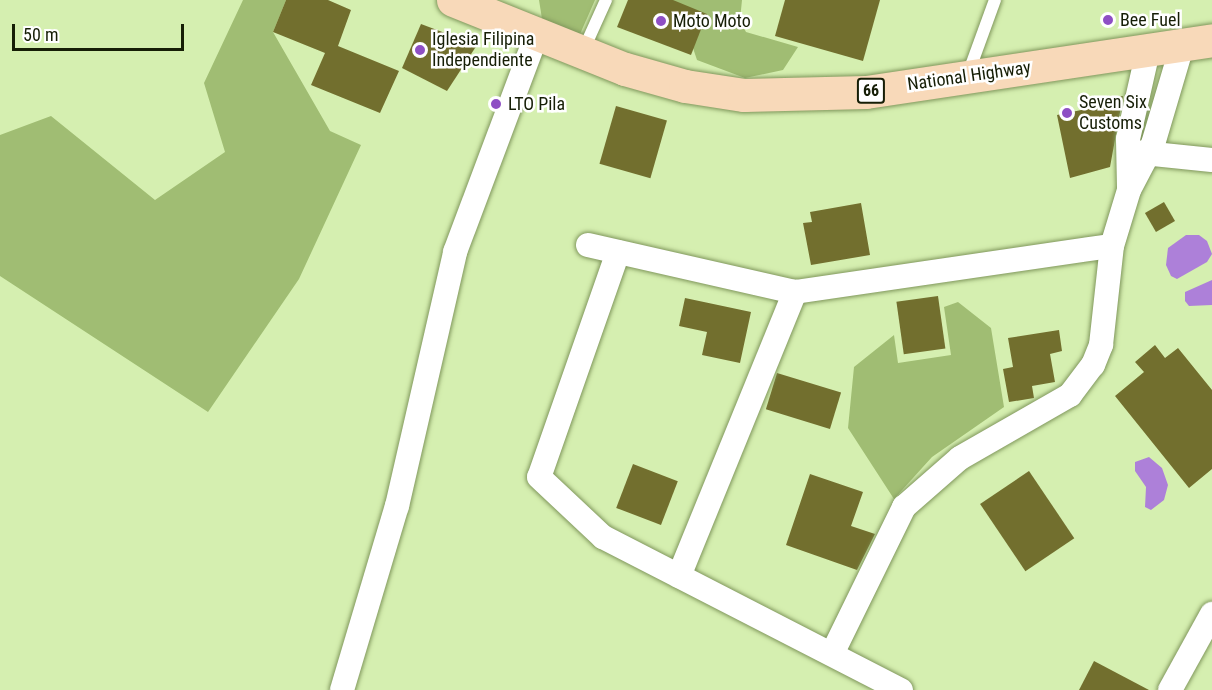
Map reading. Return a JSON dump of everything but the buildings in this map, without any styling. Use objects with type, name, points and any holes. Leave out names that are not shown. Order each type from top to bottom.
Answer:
[{"type":"main road","name":"National Highway","points":[[453,0],[500,9],[536,36],[582,55],[685,86],[744,95],[866,92],[968,75],[1197,43]]},
{"type":"street","points":[[342,690],[397,506],[455,252],[536,36]]},
{"type":"street","points":[[1138,153],[1197,43]]},
{"type":"street","points":[[832,654],[904,507],[960,459],[1070,395],[1085,380],[1101,345],[1112,246],[1138,153],[1148,51]]},
{"type":"street","points":[[1138,153],[1212,160]]},
{"type":"street","points":[[588,245],[795,291],[1112,246]]},
{"type":"street","points":[[618,252],[539,477],[603,537],[901,690]]},
{"type":"street","points":[[679,576],[795,291]]},
{"type":"street","points":[[1170,690],[1212,614]]},
{"type":"lane","points":[[582,55],[606,0]]},
{"type":"lane","points":[[968,75],[995,0]]},
{"type":"green space","points":[[243,0],[286,0],[273,32],[330,131],[361,145],[299,279],[208,412],[0,276],[0,135],[51,116],[155,200],[225,152],[204,83]]},
{"type":"green space","points":[[539,0],[595,0],[577,41],[543,25]]},
{"type":"green space","points":[[659,0],[742,0],[740,20],[746,32],[798,47],[783,70],[745,78],[697,60],[684,21]]},
{"type":"green space","points":[[958,302],[991,328],[1004,407],[932,457],[894,499],[848,428],[854,367],[894,335],[898,363],[951,355],[944,307]]},
{"type":"shaded area","points":[[1186,235],[1199,235],[1207,241],[1212,254],[1207,262],[1177,279],[1171,276],[1166,265],[1168,248]]},
{"type":"shaded area","points":[[1212,280],[1212,305],[1189,306],[1185,301],[1185,292]]},
{"type":"shaded area","points":[[1149,457],[1162,468],[1168,485],[1164,500],[1151,510],[1145,507],[1146,487],[1135,471],[1135,462]]},
{"type":"place","name":"Bee Fuel","points":[[1108,20]]},
{"type":"place","name":"Moto Moto","points":[[661,21]]},
{"type":"place","name":"Iglesia Filipina Independiente","points":[[420,50]]},
{"type":"place","name":"LTO Pila","points":[[496,104]]},
{"type":"place","name":"Seven Six Customs","points":[[1067,113]]}]
